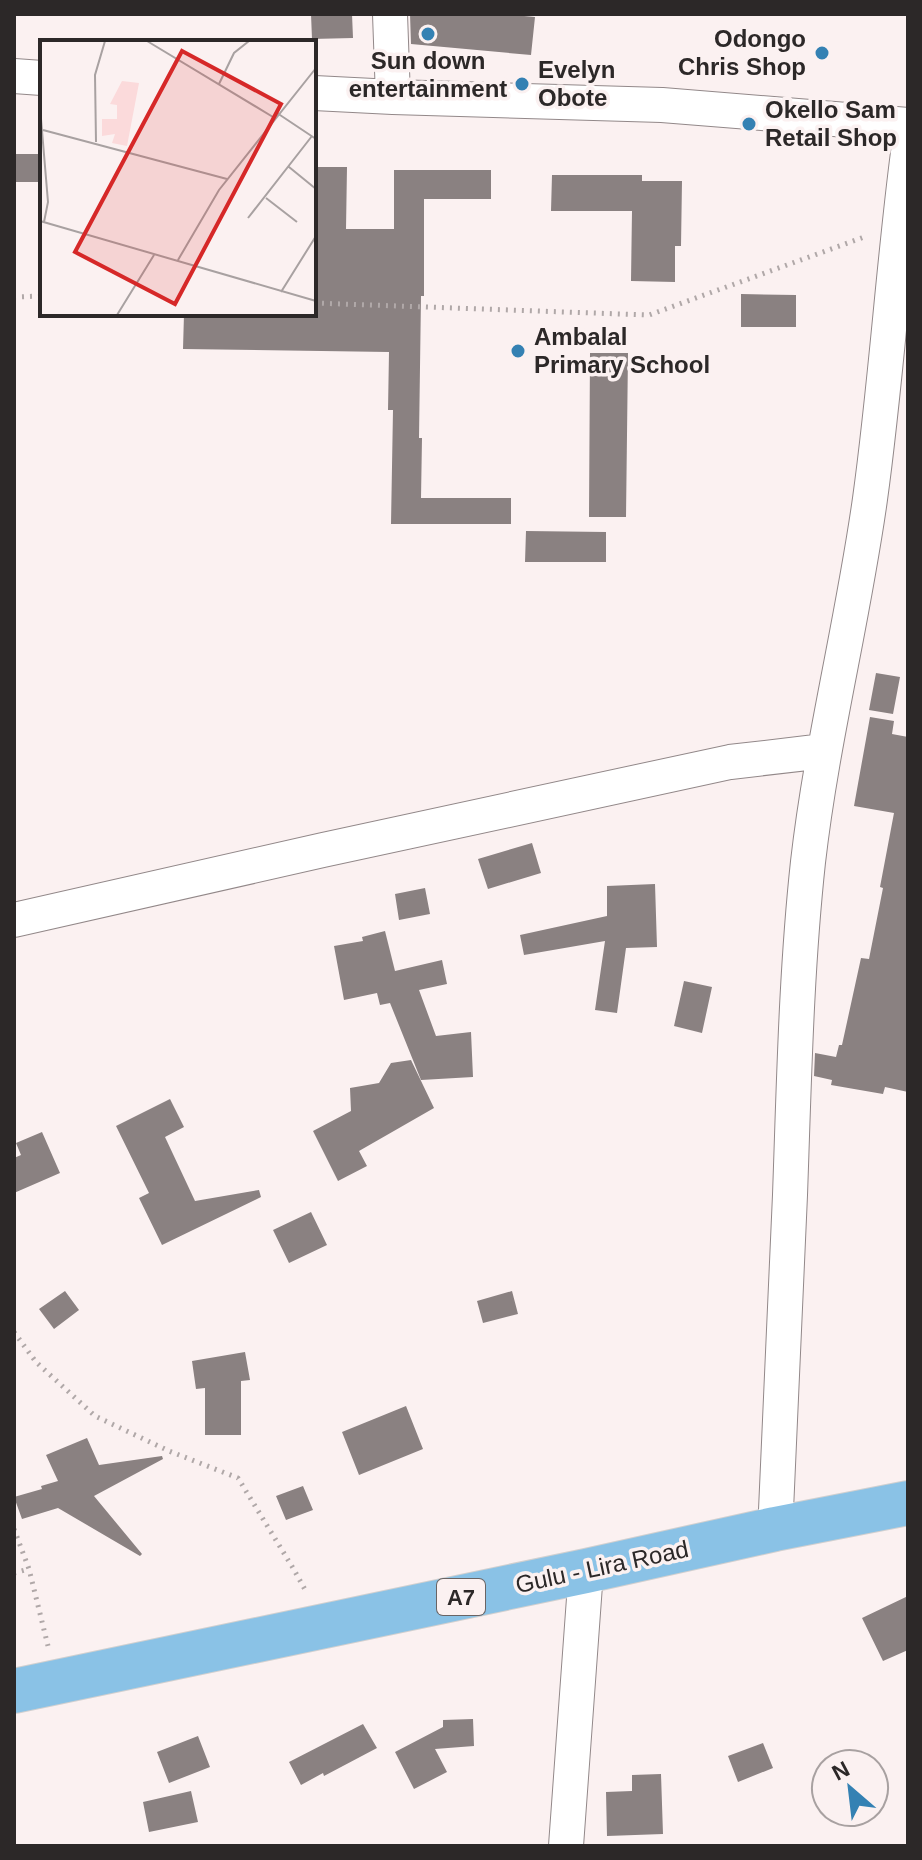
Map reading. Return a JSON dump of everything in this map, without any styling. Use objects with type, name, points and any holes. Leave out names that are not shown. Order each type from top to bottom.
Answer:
[{"type":"main road","name":"Gulu - Lira Road","points":[[14,1691],[908,1503]]},
{"type":"street","points":[[390,14],[393,97]]},
{"type":"street","points":[[14,76],[40,78]]},
{"type":"street","points":[[316,93],[662,105],[908,125]]},
{"type":"street","points":[[775,1529],[797,999],[808,863],[824,751],[853,605],[870,498],[908,153]]},
{"type":"street","points":[[14,920],[730,762],[824,751]]},
{"type":"street","points":[[566,1846],[586,1571]]},
{"type":"path","points":[[316,303],[649,315],[899,224]]},
{"type":"path","points":[[14,297],[40,296]]},
{"type":"path","points":[[14,1332],[36,1362],[95,1416],[169,1451],[238,1478],[324,1626]]},
{"type":"path","points":[[14,1529],[29,1569],[57,1682]]},
{"type":"path","points":[[14,1573],[29,1569]]},
{"type":"building","points":[[311,14],[352,14],[353,38],[312,39]]},
{"type":"building","points":[[410,14],[535,17],[531,55],[411,44]]},
{"type":"building","points":[[14,154],[40,154],[40,182],[14,182]]},
{"type":"building","points":[[316,167],[347,167],[346,229],[394,229],[394,170],[491,170],[491,199],[424,199],[419,438],[422,438],[421,498],[511,498],[511,524],[391,524],[393,410],[388,410],[389,352],[183,349],[184,316],[316,316]]},
{"type":"building","points":[[552,175],[642,175],[642,181],[682,181],[681,246],[675,246],[675,282],[631,281],[632,211],[551,211]]},
{"type":"building","points":[[741,294],[796,295],[796,327],[741,327]]},
{"type":"building","points":[[590,353],[628,353],[626,517],[589,517]]},
{"type":"building","points":[[526,531],[606,532],[606,562],[525,562]]},
{"type":"building","points":[[876,673],[900,677],[893,714],[869,710]]},
{"type":"building","points":[[870,717],[894,721],[892,734],[908,737],[908,1092],[885,1087],[883,1094],[831,1085],[832,1080],[814,1076],[815,1053],[836,1057],[839,1045],[842,1045],[861,958],[869,959],[883,888],[880,887],[894,813],[854,806]]},
{"type":"building","points":[[532,843],[541,873],[488,889],[478,859]]},
{"type":"building","points":[[655,884],[657,947],[626,948],[617,1013],[595,1010],[605,941],[524,955],[520,935],[607,916],[607,886]]},
{"type":"building","points":[[425,888],[430,914],[399,920],[395,894]]},
{"type":"building","points":[[385,931],[395,971],[442,960],[447,984],[419,990],[436,1036],[471,1032],[473,1077],[421,1080],[390,1003],[380,1005],[377,993],[344,1000],[334,946],[363,941],[362,937]]},
{"type":"building","points":[[684,981],[712,987],[702,1033],[674,1026]]},
{"type":"building","points":[[411,1060],[434,1108],[359,1151],[367,1166],[338,1181],[313,1131],[351,1111],[350,1088],[379,1083],[391,1063]]},
{"type":"building","points":[[170,1099],[184,1127],[165,1137],[195,1201],[259,1190],[261,1197],[162,1245],[139,1198],[149,1193],[116,1126]]},
{"type":"building","points":[[42,1132],[60,1173],[14,1193],[14,1158],[21,1155],[16,1143]]},
{"type":"building","points":[[311,1212],[327,1245],[289,1263],[273,1230]]},
{"type":"building","points":[[65,1291],[79,1310],[54,1329],[39,1309]]},
{"type":"building","points":[[512,1291],[518,1314],[483,1323],[477,1301]]},
{"type":"building","points":[[245,1352],[250,1380],[241,1381],[241,1435],[205,1435],[205,1388],[196,1389],[192,1361]]},
{"type":"building","points":[[406,1406],[423,1449],[359,1475],[342,1432]]},
{"type":"building","points":[[87,1438],[99,1465],[162,1456],[163,1459],[94,1496],[142,1554],[140,1556],[58,1508],[22,1519],[14,1497],[58,1481],[46,1455]]},
{"type":"building","points":[[303,1486],[313,1510],[286,1520],[276,1496]]},
{"type":"building","points":[[908,1596],[908,1650],[883,1661],[862,1618]]},
{"type":"building","points":[[473,1719],[474,1746],[435,1749],[447,1772],[414,1789],[395,1752],[443,1727],[443,1720]]},
{"type":"building","points":[[363,1724],[377,1748],[301,1785],[289,1762]]},
{"type":"building","points":[[198,1736],[210,1767],[169,1783],[157,1752]]},
{"type":"building","points":[[763,1743],[773,1768],[738,1782],[728,1756]]},
{"type":"building","points":[[661,1774],[663,1834],[607,1836],[606,1792],[632,1791],[632,1775]]},
{"type":"building","points":[[191,1791],[198,1822],[149,1832],[143,1802]]},
{"type":"place","name":"Sun down entertainment","points":[[428,34]]},
{"type":"place","name":"Odongo Chris Shop","points":[[822,53]]},
{"type":"place","name":"Evelyn Obote","points":[[522,84]]},
{"type":"place","name":"Okello Sam Retail Shop","points":[[749,124]]},
{"type":"place","name":"Ambalal Primary School","points":[[518,351]]}]
